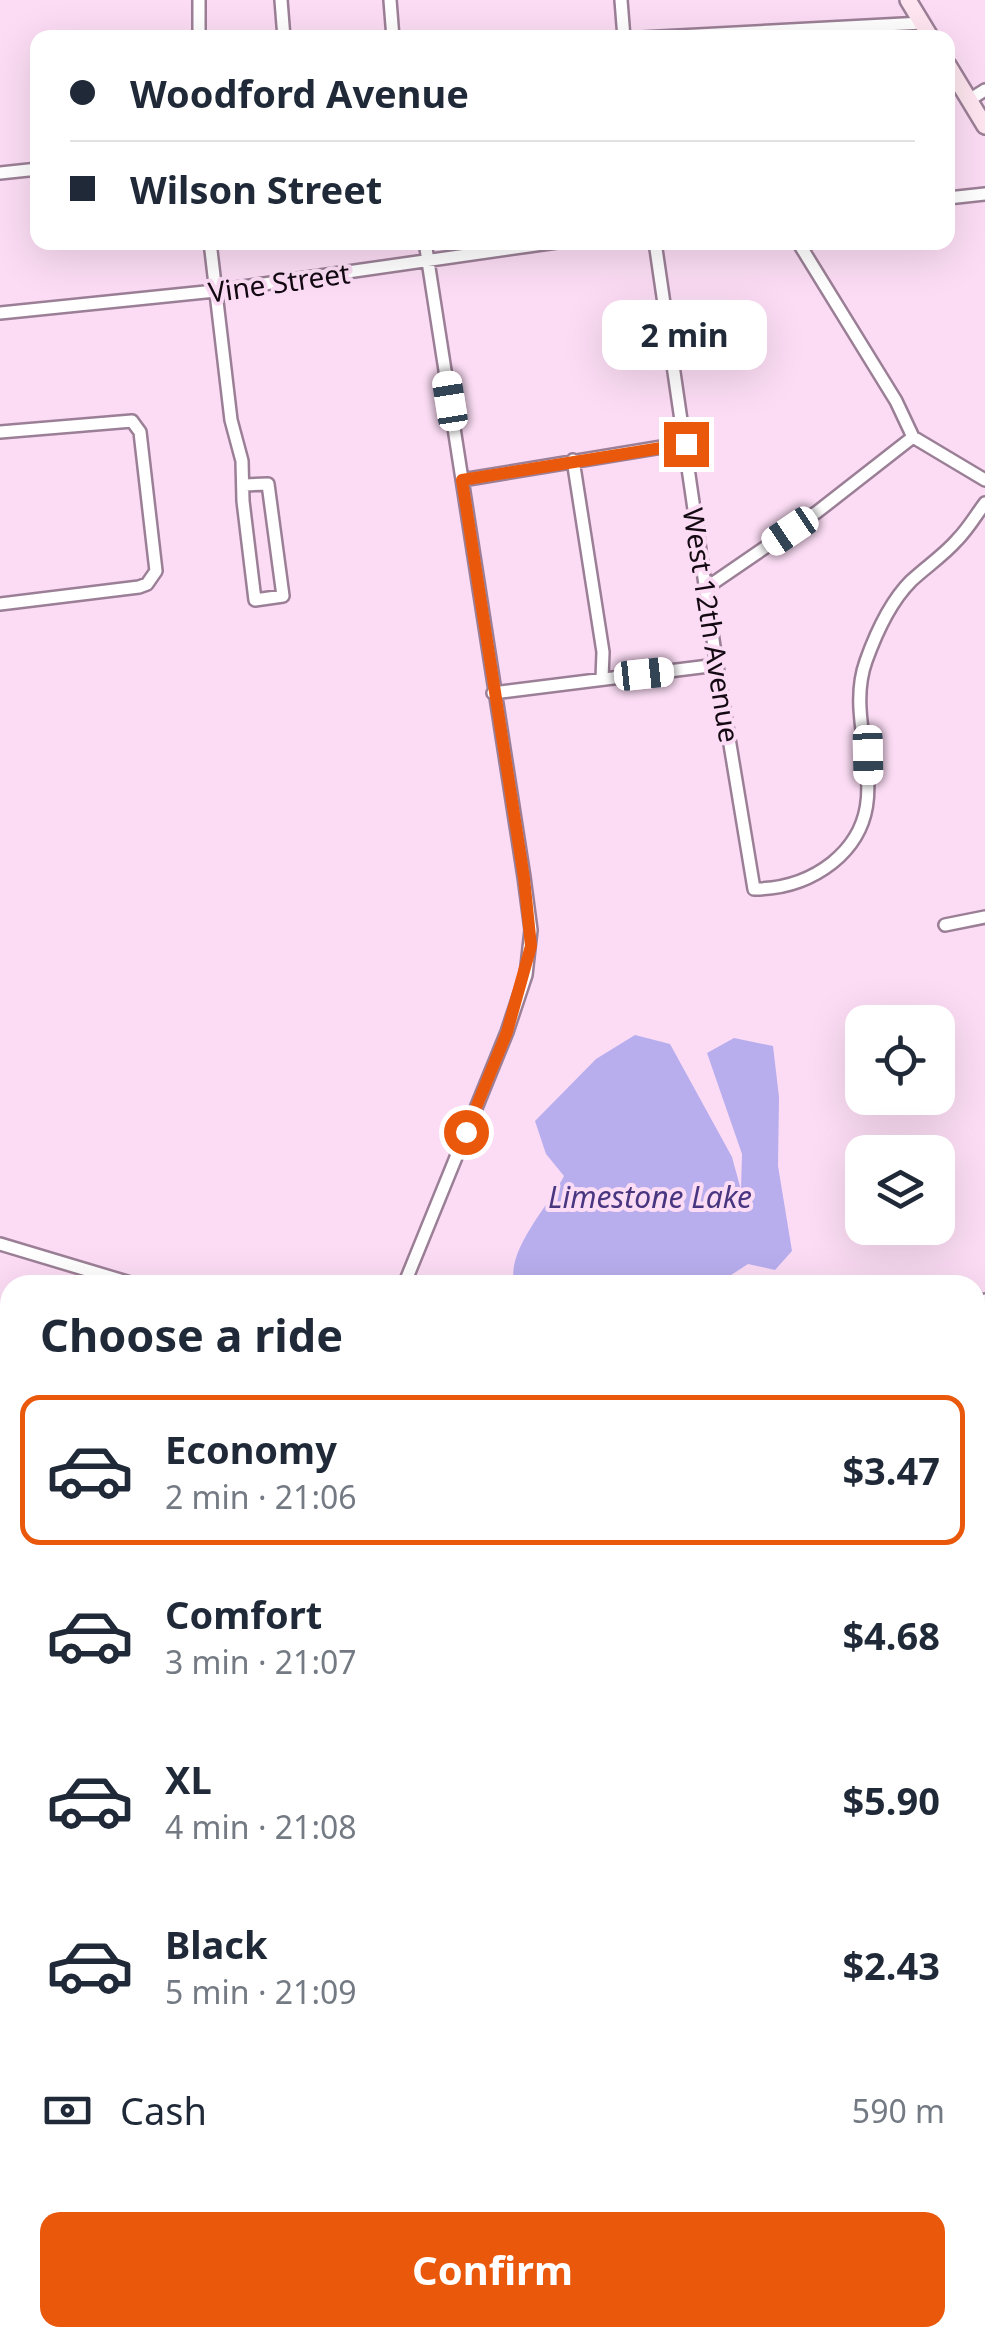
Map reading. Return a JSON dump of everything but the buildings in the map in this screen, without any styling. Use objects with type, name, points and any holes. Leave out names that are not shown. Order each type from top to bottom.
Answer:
[{"type":"street","points":[[198,30],[199,0]]},
{"type":"street","points":[[281,0],[283,30]]},
{"type":"street","points":[[390,0],[392,30]]},
{"type":"street","points":[[621,0],[623,30]]},
{"type":"street","points":[[908,0],[926,30]]},
{"type":"street","points":[[791,30],[922,23]]},
{"type":"street","points":[[955,77],[985,126]]},
{"type":"street","points":[[969,100],[985,90]]},
{"type":"street","points":[[0,174],[30,170]]},
{"type":"street","points":[[955,197],[985,194]]},
{"type":"street","points":[[211,250],[256,600],[283,596],[268,484],[244,485]]},
{"type":"street","points":[[408,1275],[507,1032],[529,961],[526,896],[426,250]]},
{"type":"street","name":"Vine Street","points":[[0,313],[215,292],[503,250]]},
{"type":"street","name":"West 12th Avenue","points":[[656,250],[754,889],[778,889],[818,874],[849,849],[868,805],[868,755],[860,714],[864,665],[888,610],[908,584],[958,540],[985,503]]},
{"type":"street","points":[[803,250],[913,435],[985,480]]},
{"type":"street","points":[[0,432],[132,421],[140,432],[156,571],[147,584],[139,587],[0,604]]},
{"type":"street","points":[[706,588],[817,512],[913,435]]},
{"type":"street","points":[[462,480],[686,444]]},
{"type":"street","points":[[573,460],[603,652],[602,679]]},
{"type":"street","points":[[493,694],[717,665]]},
{"type":"street","points":[[945,925],[985,917]]},
{"type":"street","points":[[0,1244],[104,1275]]},
{"type":"water","name":"Limestone Lake","points":[[635,1035],[670,1044],[732,1157],[741,1190],[742,1154],[707,1053],[734,1038],[773,1046],[779,1097],[778,1166],[792,1251],[775,1270],[748,1264],[731,1275],[513,1275],[522,1244],[564,1176],[546,1154],[535,1121],[596,1059]]},
{"type":"route","points":[[466,1132],[526,975],[531,930],[462,480],[686,444]]}]
